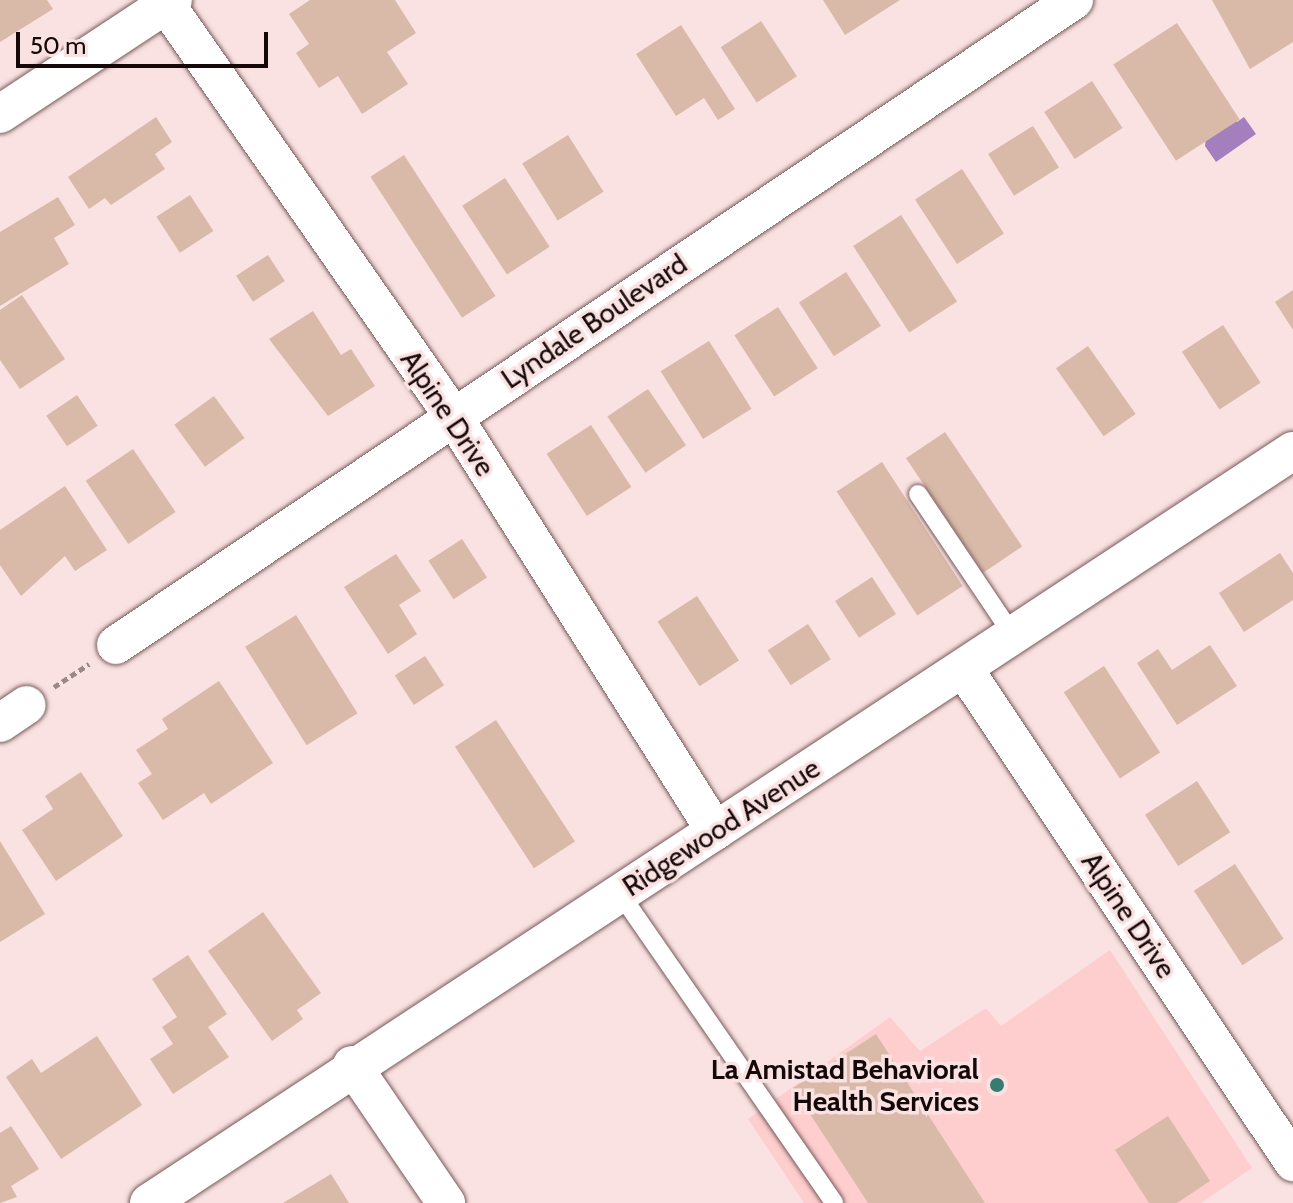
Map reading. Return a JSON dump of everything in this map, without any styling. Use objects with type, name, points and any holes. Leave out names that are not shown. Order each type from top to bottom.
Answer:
[{"type":"street","name":"Lyndale Boulevard","points":[[116,645],[1074,0]]},
{"type":"street","name":"Alpine Drive","points":[[167,2],[453,416],[715,831]]},
{"type":"street","points":[[0,114],[167,2]]},
{"type":"street","name":"Ridgewood Avenue","points":[[149,1203],[352,1065],[1014,637],[1293,451]]},
{"type":"street","name":"Alpine Drive","points":[[964,669],[1293,1162]]},
{"type":"street","points":[[352,1065],[446,1203]]},
{"type":"lane","points":[[918,494],[1014,637]]},
{"type":"lane","points":[[619,892],[834,1203]]},
{"type":"path","points":[[13,714],[116,645]]},
{"type":"shaded area","points":[[1230,113],[1237,122],[1244,117],[1256,134],[1216,162],[1205,146],[1207,129]]},
{"type":"shaded area","name":"La Amistad Behavioral Health Services","points":[[1110,950],[1252,1168],[1201,1203],[804,1203],[748,1119],[890,1017],[920,1051],[986,1008],[1001,1026]]},
{"type":"building","points":[[0,0],[47,0],[53,9],[0,42]]},
{"type":"building","points":[[310,0],[395,0],[416,33],[387,52],[408,84],[362,114],[338,76],[319,88],[296,53],[309,44],[289,14]]},
{"type":"building","points":[[823,0],[900,0],[845,35]]},
{"type":"building","points":[[1212,0],[1293,0],[1293,42],[1250,69]]},
{"type":"building","points":[[761,21],[797,76],[757,102],[721,47]]},
{"type":"building","points":[[1177,23],[1240,119],[1176,161],[1113,64]]},
{"type":"building","points":[[681,25],[735,109],[718,120],[704,98],[676,116],[636,54]]},
{"type":"building","points":[[1092,81],[1122,128],[1075,159],[1044,112]]},
{"type":"building","points":[[156,117],[172,142],[155,154],[165,169],[111,205],[105,198],[89,209],[68,177]]},
{"type":"building","points":[[1033,126],[1059,168],[1014,196],[988,154]]},
{"type":"building","points":[[568,135],[604,192],[558,220],[522,164]]},
{"type":"building","points":[[404,155],[495,296],[462,318],[370,177]]},
{"type":"building","points":[[962,169],[1004,234],[957,264],[915,199]]},
{"type":"building","points":[[505,178],[550,247],[507,275],[462,206]]},
{"type":"building","points":[[190,195],[213,231],[180,253],[156,217]]},
{"type":"building","points":[[58,197],[75,225],[54,238],[69,264],[0,306],[0,232]]},
{"type":"building","points":[[901,215],[957,301],[909,332],[853,246]]},
{"type":"building","points":[[268,255],[285,281],[253,302],[236,276]]},
{"type":"building","points":[[846,272],[881,326],[834,356],[799,302]]},
{"type":"building","points":[[1293,290],[1293,330],[1275,302]]},
{"type":"building","points":[[22,295],[65,359],[20,389],[0,360],[0,310]]},
{"type":"building","points":[[778,307],[818,368],[774,397],[734,335]]},
{"type":"building","points":[[313,311],[341,355],[351,349],[375,386],[328,416],[269,339]]},
{"type":"building","points":[[1223,325],[1261,383],[1219,410],[1182,352]]},
{"type":"building","points":[[709,341],[751,409],[703,439],[661,371]]},
{"type":"building","points":[[1088,346],[1136,414],[1104,436],[1056,368]]},
{"type":"building","points":[[648,389],[686,445],[645,473],[607,416]]},
{"type":"building","points":[[77,395],[98,426],[67,446],[46,416]]},
{"type":"building","points":[[214,396],[245,438],[205,467],[174,425]]},
{"type":"building","points":[[591,425],[631,487],[587,516],[547,454]]},
{"type":"building","points":[[945,432],[1022,546],[983,573],[906,458]]},
{"type":"building","points":[[133,449],[175,512],[128,544],[86,481]]},
{"type":"building","points":[[882,462],[963,586],[917,616],[837,491]]},
{"type":"building","points":[[65,486],[107,550],[75,571],[65,556],[21,596],[0,565],[0,530]]},
{"type":"building","points":[[462,539],[487,578],[454,599],[428,561]]},
{"type":"building","points":[[1280,553],[1293,573],[1293,600],[1244,632],[1219,593]]},
{"type":"building","points":[[396,554],[421,591],[399,605],[417,634],[388,654],[344,587]]},
{"type":"building","points":[[872,577],[896,614],[859,638],[835,601]]},
{"type":"building","points":[[697,596],[739,661],[700,686],[658,622]]},
{"type":"building","points":[[296,615],[357,713],[307,745],[245,647]]},
{"type":"building","points":[[808,624],[831,659],[791,685],[768,650]]},
{"type":"building","points":[[1210,645],[1237,686],[1177,725],[1137,663],[1158,649],[1172,670]]},
{"type":"building","points":[[425,656],[444,685],[414,705],[395,676]]},
{"type":"building","points":[[1104,666],[1160,752],[1120,779],[1064,692]]},
{"type":"building","points":[[219,681],[273,763],[211,804],[204,793],[163,820],[138,783],[152,774],[136,750],[168,729],[162,719]]},
{"type":"building","points":[[496,720],[575,842],[534,868],[455,747]]},
{"type":"building","points":[[81,772],[123,836],[56,881],[22,830],[53,809],[45,796]]},
{"type":"building","points":[[1197,781],[1230,832],[1178,866],[1145,815]]},
{"type":"building","points":[[0,841],[45,914],[0,942]]},
{"type":"building","points":[[1235,864],[1283,939],[1242,965],[1194,891]]},
{"type":"building","points":[[263,912],[321,993],[297,1010],[303,1019],[272,1041],[208,951]]},
{"type":"building","points":[[188,955],[227,1014],[208,1027],[229,1057],[173,1094],[150,1059],[173,1044],[162,1027],[177,1017],[152,979]]},
{"type":"building","points":[[876,1034],[985,1203],[868,1203],[793,1088]]},
{"type":"building","points":[[97,1036],[142,1105],[61,1159],[6,1077],[32,1059],[41,1073]]},
{"type":"building","points":[[1168,1116],[1210,1181],[1177,1203],[1149,1203],[1115,1150]]},
{"type":"building","points":[[11,1126],[39,1169],[11,1186],[17,1197],[0,1203],[0,1133]]},
{"type":"building","points":[[331,1174],[349,1203],[283,1203]]},
{"type":"place","name":"La Amistad Behavioral Health Services","points":[[997,1085]]}]
